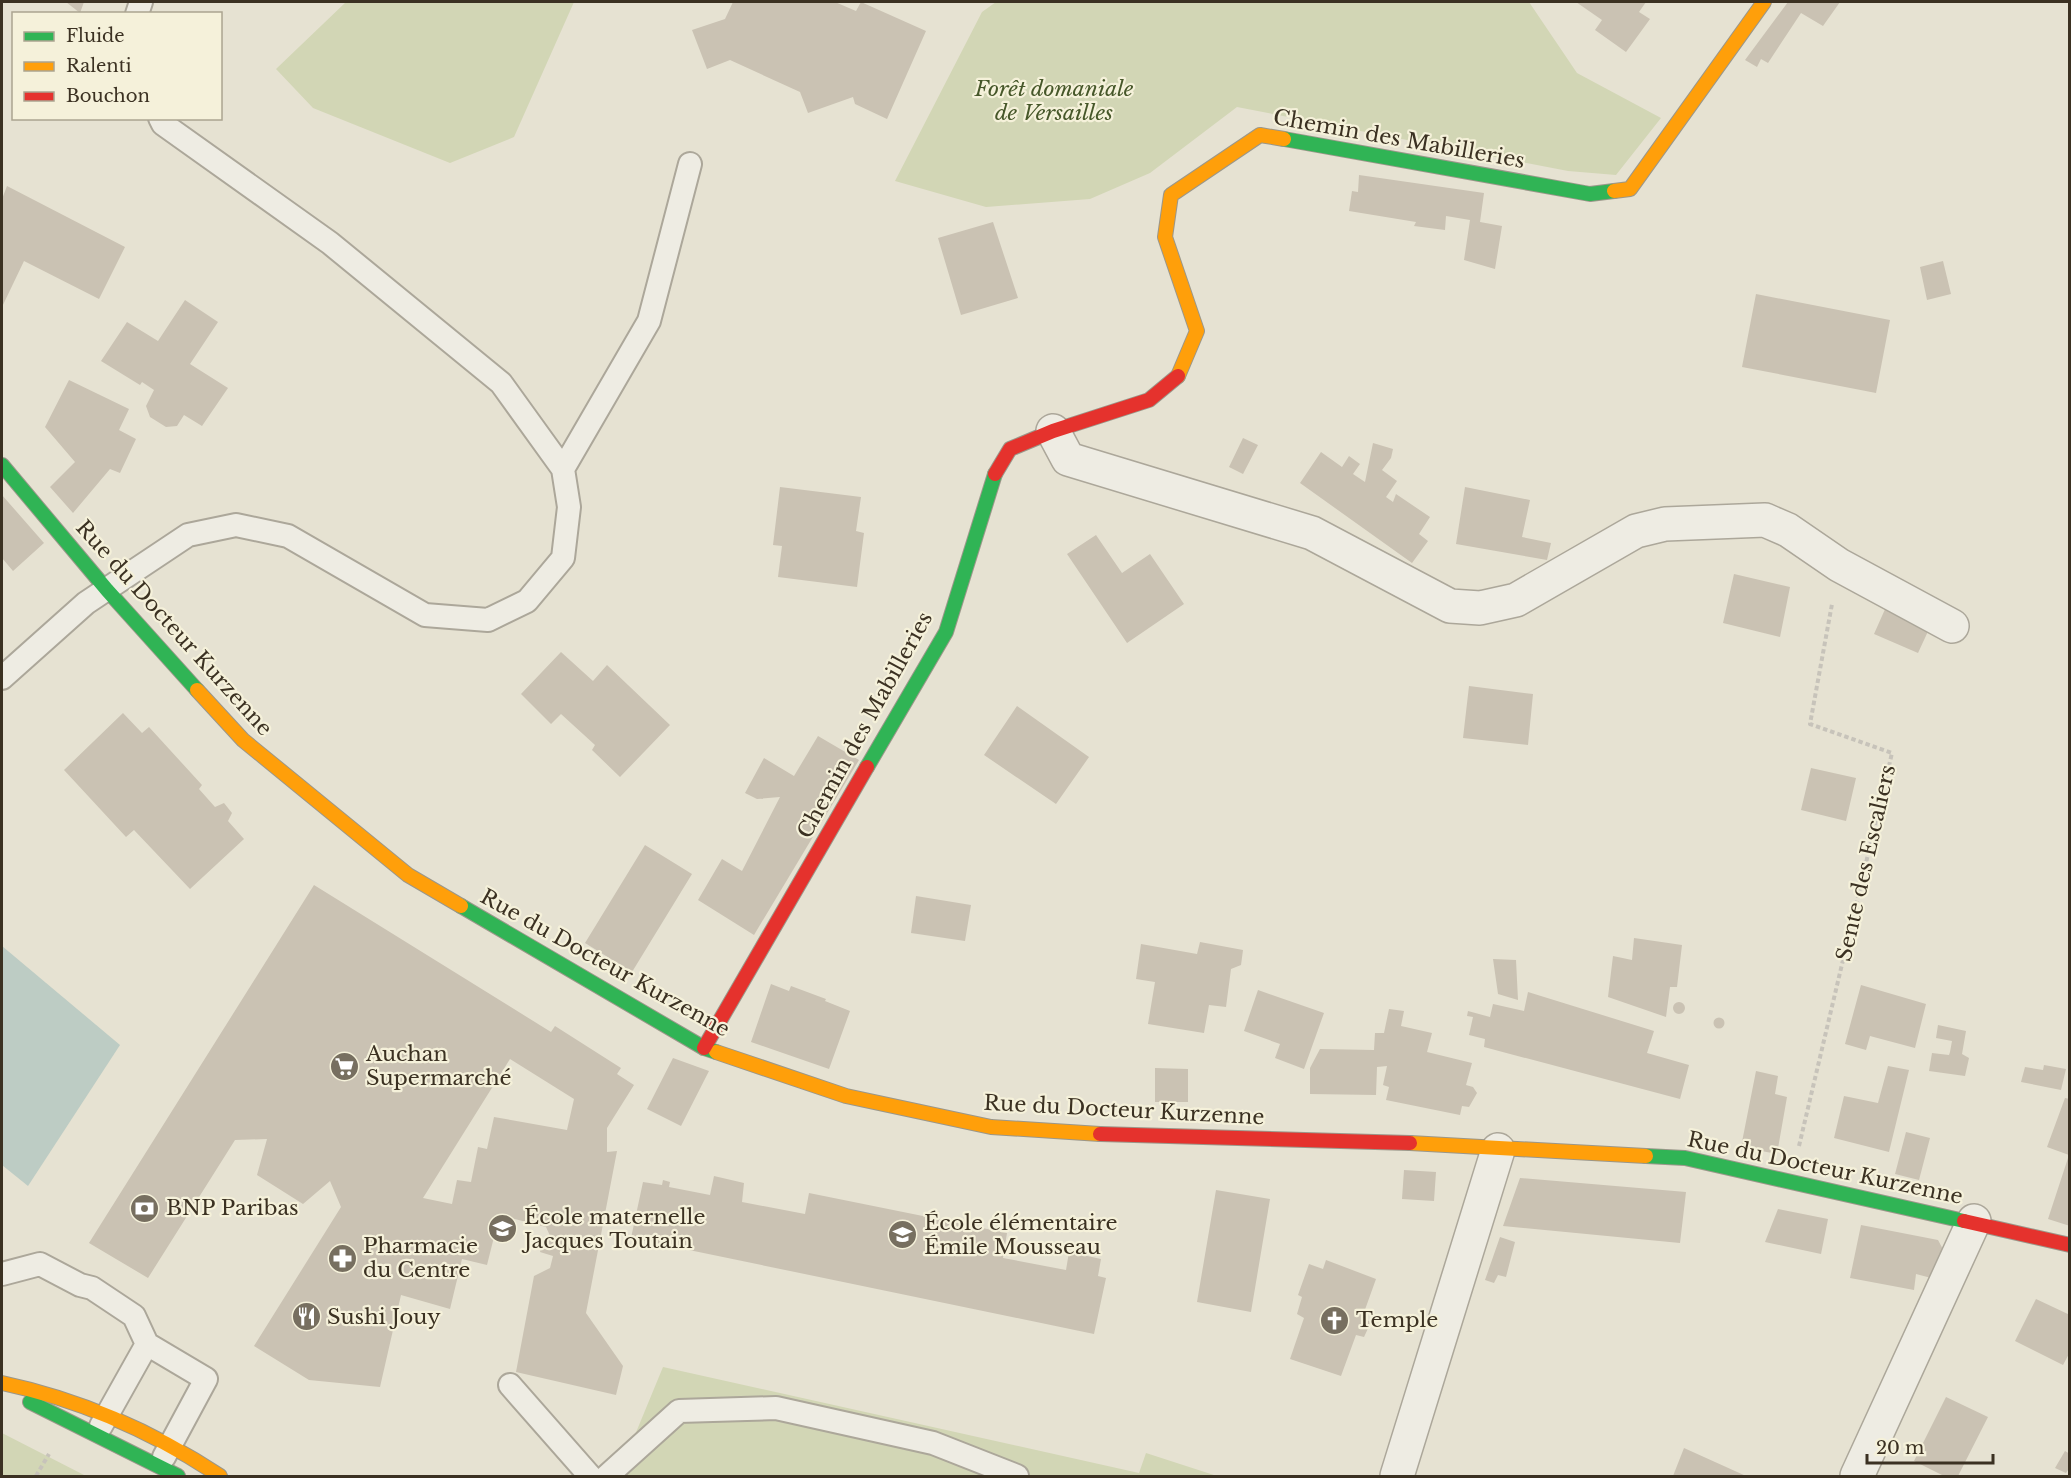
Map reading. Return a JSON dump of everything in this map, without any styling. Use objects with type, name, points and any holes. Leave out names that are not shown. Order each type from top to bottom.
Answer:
[{"type":"street","name":"Chemin des Mabilleries","points":[[704,1048],[945,632],[993,477],[1010,449],[1053,431],[1149,399],[1177,377],[1197,331],[1165,237],[1171,195],[1260,135],[1590,194],[1630,189],[1764,2]]},
{"type":"street","points":[[1053,431],[1068,459],[1312,533],[1450,606],[1480,608],[1516,600],[1636,531],[1665,524],[1765,520],[1788,530],[1839,565],[1952,626]]},
{"type":"street","name":"Rue du Docteur Kurzenne","points":[[2,465],[107,590],[243,740],[408,875],[704,1048],[846,1096],[991,1127],[1106,1134],[1445,1144],[1498,1150],[1685,1158],[1974,1221],[2070,1245]]},
{"type":"street","points":[[1397,1476],[1498,1150]]},
{"type":"street","points":[[1857,1476],[1974,1221]]},
{"type":"street","points":[[2,1385],[81,1401],[171,1444],[220,1476]]},
{"type":"street","points":[[2,1385],[169,1471]]},
{"type":"lane","points":[[2,678],[86,603],[188,535],[236,525],[288,536],[425,615],[488,621],[526,601],[563,558],[569,507],[563,469],[501,383],[330,243],[163,124],[161,120]]},
{"type":"lane","points":[[563,469],[649,321],[690,164]]},
{"type":"lane","points":[[2,1274],[40,1264],[80,1285],[92,1288],[134,1316],[147,1344],[206,1379],[171,1444],[169,1471]]},
{"type":"lane","points":[[96,1435],[147,1344]]},
{"type":"lane","points":[[510,1385],[590,1476]]},
{"type":"lane","points":[[607,1476],[679,1412],[776,1408],[933,1443],[1017,1476]]},
{"type":"path","name":"Sente des Escaliers","points":[[1791,1180],[1892,753],[1810,724],[1839,565]]},
{"type":"path","points":[[36,1476],[51,1452]]},
{"type":"green space","points":[[346,2],[574,2],[514,137],[450,163],[313,108],[276,69]]},
{"type":"green space","name":"Forêt domaniale de Versailles","points":[[996,2],[1529,2],[1577,73],[1661,118],[1616,175],[1568,171],[1237,107],[1150,173],[1090,199],[986,207],[895,181],[982,12]]},
{"type":"green space","points":[[663,1367],[1139,1473],[1146,1453],[1217,1476],[618,1476]]},
{"type":"green space","points":[[2,1433],[86,1476],[2,1476]]},
{"type":"shaded area","points":[[2,946],[120,1045],[28,1186],[2,1165]]},
{"type":"building","points":[[66,2],[84,2],[79,12]]},
{"type":"building","points":[[733,2],[835,2],[856,11],[861,2],[926,31],[887,119],[855,104],[853,97],[808,113],[800,92],[730,60],[707,69],[692,30],[725,19]]},
{"type":"building","points":[[1576,2],[1646,2],[1639,12],[1650,19],[1626,52],[1595,30],[1602,20]]},
{"type":"building","points":[[1788,2],[1840,2],[1823,26],[1801,13],[1768,63],[1761,59],[1757,67],[1745,60]]},
{"type":"building","points":[[1359,175],[1484,193],[1480,222],[1502,226],[1495,269],[1464,260],[1470,220],[1446,216],[1445,230],[1414,226],[1416,222],[1349,211],[1352,191],[1358,192]]},
{"type":"building","points":[[7,186],[125,247],[99,299],[24,261],[2,307],[2,199]]},
{"type":"building","points":[[993,222],[1018,298],[961,315],[938,238]]},
{"type":"building","points":[[1943,261],[1951,294],[1927,300],[1920,267]]},
{"type":"building","points":[[1756,294],[1890,320],[1876,393],[1742,367]]},
{"type":"building","points":[[185,300],[218,322],[190,364],[228,388],[202,426],[184,415],[177,426],[166,427],[150,417],[146,406],[154,390],[142,382],[140,385],[101,361],[127,322],[158,341]]},
{"type":"building","points":[[69,380],[129,409],[119,430],[136,439],[120,473],[110,469],[73,513],[50,487],[75,462],[45,427]]},
{"type":"building","points":[[1243,438],[1258,445],[1243,474],[1229,467]]},
{"type":"building","points":[[1373,443],[1393,449],[1391,458],[1382,470],[1397,481],[1386,497],[1393,502],[1396,494],[1430,517],[1419,534],[1428,541],[1412,563],[1300,483],[1321,452],[1342,467],[1349,456],[1360,464],[1353,474],[1365,482]]},
{"type":"building","points":[[780,487],[861,497],[856,531],[864,533],[857,587],[778,577],[782,546],[773,545]]},
{"type":"building","points":[[1465,487],[1530,500],[1522,537],[1551,543],[1547,560],[1456,544]]},
{"type":"building","points":[[2,495],[44,543],[13,571],[2,558]]},
{"type":"building","points":[[1096,535],[1122,573],[1150,554],[1184,604],[1127,643],[1067,554]]},
{"type":"building","points":[[1734,574],[1790,587],[1780,637],[1723,623]]},
{"type":"building","points":[[1886,607],[1930,627],[1918,653],[1874,634]]},
{"type":"building","points":[[561,652],[593,681],[607,665],[670,725],[620,777],[592,750],[595,745],[561,714],[551,724],[521,694]]},
{"type":"building","points":[[1469,686],[1533,694],[1528,745],[1463,738]]},
{"type":"building","points":[[1017,706],[1089,757],[1056,804],[984,755]]},
{"type":"building","points":[[123,713],[142,733],[149,727],[202,785],[199,789],[215,807],[224,803],[232,813],[228,821],[244,839],[190,889],[134,830],[126,837],[64,770]]},
{"type":"building","points":[[818,736],[859,760],[754,935],[698,900],[722,859],[742,871],[780,797],[757,799],[745,793],[764,758],[794,776]]},
{"type":"building","points":[[1811,768],[1856,778],[1846,821],[1801,810]]},
{"type":"building","points":[[645,845],[692,874],[632,972],[585,943]]},
{"type":"building","points":[[314,885],[551,1032],[555,1026],[621,1068],[617,1074],[634,1085],[607,1128],[607,1152],[617,1151],[586,1313],[623,1366],[616,1395],[516,1372],[534,1276],[550,1268],[553,1256],[540,1252],[543,1241],[551,1238],[546,1227],[499,1215],[499,1218],[491,1222],[496,1229],[487,1265],[462,1259],[450,1309],[401,1295],[380,1387],[309,1380],[254,1346],[341,1207],[330,1181],[303,1204],[257,1175],[267,1139],[235,1140],[148,1278],[89,1243]],"holes":[[[510,1059],[574,1099],[567,1130],[494,1117],[487,1149],[478,1147],[471,1182],[457,1180],[452,1204],[423,1198]]]},
{"type":"building","points":[[916,896],[971,905],[965,941],[911,933]]},
{"type":"building","points":[[1634,938],[1682,945],[1677,987],[1670,987],[1666,1017],[1608,997],[1613,956],[1632,960]]},
{"type":"building","points":[[1200,942],[1243,950],[1241,965],[1231,969],[1226,1007],[1209,1005],[1204,1033],[1148,1024],[1155,982],[1136,979],[1141,944],[1197,954]]},
{"type":"building","points":[[1493,959],[1516,960],[1518,1000],[1498,994]]},
{"type":"building","points":[[771,984],[789,991],[791,986],[850,1011],[829,1069],[751,1042]]},
{"type":"building","points":[[1861,985],[1926,1004],[1915,1048],[1870,1036],[1866,1050],[1845,1044]]},
{"type":"building","points":[[1258,990],[1324,1013],[1304,1069],[1275,1058],[1280,1044],[1244,1031]]},
{"type":"building","points":[[1528,992],[1654,1031],[1647,1053],[1689,1065],[1680,1099],[1484,1047],[1485,1039],[1469,1035],[1473,1017],[1467,1016],[1468,1011],[1490,1017],[1493,1004],[1524,1011]]},
{"type":"building","points":[[1681,1002],[1685,1008],[1681,1014],[1677,1014],[1673,1006]]},
{"type":"building","points":[[1389,1009],[1404,1011],[1401,1026],[1432,1033],[1427,1052],[1472,1063],[1466,1085],[1473,1087],[1477,1093],[1469,1107],[1462,1106],[1460,1115],[1386,1100],[1389,1087],[1383,1085],[1387,1066],[1377,1067],[1376,1095],[1310,1094],[1310,1068],[1320,1049],[1374,1050],[1375,1033],[1384,1033]]},
{"type":"building","points":[[1719,1017],[1725,1023],[1719,1029],[1713,1023]]},
{"type":"building","points":[[1938,1025],[1966,1031],[1962,1054],[1969,1058],[1965,1076],[1929,1071],[1932,1053],[1949,1055],[1950,1052],[1952,1041],[1936,1038]]},
{"type":"building","points":[[673,1058],[709,1071],[681,1126],[647,1109]]},
{"type":"building","points":[[2044,1065],[2066,1069],[2061,1090],[2021,1082],[2025,1067],[2043,1070]]},
{"type":"building","points":[[1888,1066],[1909,1070],[1889,1152],[1834,1138],[1844,1096],[1878,1103]]},
{"type":"building","points":[[1155,1068],[1188,1069],[1188,1102],[1155,1102]]},
{"type":"building","points":[[1756,1071],[1778,1076],[1775,1094],[1787,1097],[1777,1154],[1741,1147]]},
{"type":"building","points":[[2065,1098],[2070,1099],[2070,1226],[2048,1219],[2069,1155],[2047,1147]]},
{"type":"building","points":[[1906,1132],[1930,1138],[1919,1180],[1895,1174]]},
{"type":"building","points":[[1404,1170],[1436,1172],[1434,1201],[1402,1199]]},
{"type":"building","points":[[714,1176],[744,1183],[742,1202],[805,1214],[809,1193],[1007,1233],[1003,1258],[1066,1270],[1069,1252],[1101,1259],[1098,1276],[1106,1278],[1094,1334],[631,1238],[643,1182],[662,1185],[663,1180],[670,1182],[669,1187],[710,1195]]},
{"type":"building","points":[[1520,1178],[1686,1192],[1680,1243],[1503,1226]]},
{"type":"building","points":[[1216,1190],[1270,1199],[1251,1312],[1197,1302]]},
{"type":"building","points":[[1778,1209],[1828,1219],[1821,1254],[1765,1242]]},
{"type":"building","points":[[1861,1225],[1938,1240],[1946,1255],[1935,1279],[1916,1274],[1914,1290],[1850,1278]]},
{"type":"building","points":[[1500,1237],[1515,1242],[1506,1277],[1498,1275],[1494,1283],[1485,1280]]},
{"type":"building","name":"Temple","points":[[1326,1260],[1376,1279],[1362,1318],[1371,1322],[1364,1337],[1356,1335],[1341,1376],[1290,1359],[1304,1318],[1297,1314],[1302,1297],[1298,1295],[1309,1264],[1323,1269]]},
{"type":"building","points":[[2036,1299],[2070,1315],[2070,1352],[2063,1365],[2015,1341]]},
{"type":"building","points":[[1946,1397],[1988,1417],[1958,1476],[1944,1476],[1914,1461]]},
{"type":"building","points":[[1684,1448],[1746,1476],[1673,1476]]},
{"type":"building","points":[[2065,1451],[2070,1454],[2070,1467],[2066,1473],[2055,1468]]},
{"type":"traffic: fast","points":[[1284,139],[1590,194],[1614,191]]},
{"type":"traffic: fast","points":[[2,465],[107,590],[197,690]]},
{"type":"traffic: fast","points":[[867,767],[946,632],[995,474]]},
{"type":"traffic: fast","points":[[461,906],[704,1048],[716,1052]]},
{"type":"traffic: fast","points":[[1646,1156],[1685,1158],[1964,1221]]},
{"type":"traffic: fast","points":[[30,1402],[178,1476]]},
{"type":"traffic: slow","points":[[1614,191],[1630,189],[1764,2]]},
{"type":"traffic: slow","points":[[1178,376],[1197,331],[1165,237],[1171,195],[1260,135],[1284,139]]},
{"type":"traffic: slow","points":[[197,690],[243,740],[408,875],[461,906]]},
{"type":"traffic: slow","points":[[716,1052],[846,1096],[991,1127],[1100,1134]]},
{"type":"traffic: slow","points":[[1410,1143],[1646,1156]]},
{"type":"traffic: slow","points":[[2,1383],[60,1398],[116,1419],[168,1445],[220,1476]]},
{"type":"traffic: jam","points":[[995,474],[1010,449],[1053,431],[1149,400],[1178,376]]},
{"type":"traffic: jam","points":[[704,1048],[867,767]]},
{"type":"traffic: jam","points":[[1100,1134],[1410,1143]]},
{"type":"traffic: jam","points":[[1964,1221],[2070,1245]]},
{"type":"place","name":"Auchan Supermarché","points":[[345,1066]]},
{"type":"place","name":"BNP Paribas","points":[[145,1208]]},
{"type":"place","name":"École maternelle Jacques Toutain","points":[[503,1229]]},
{"type":"place","name":"École élémentaire Émile Mousseau","points":[[903,1235]]},
{"type":"place","name":"Pharmacie du Centre","points":[[342,1258]]},
{"type":"place","name":"Sushi Jouy","points":[[306,1317]]},
{"type":"place","name":"Temple","points":[[1335,1320]]}]
